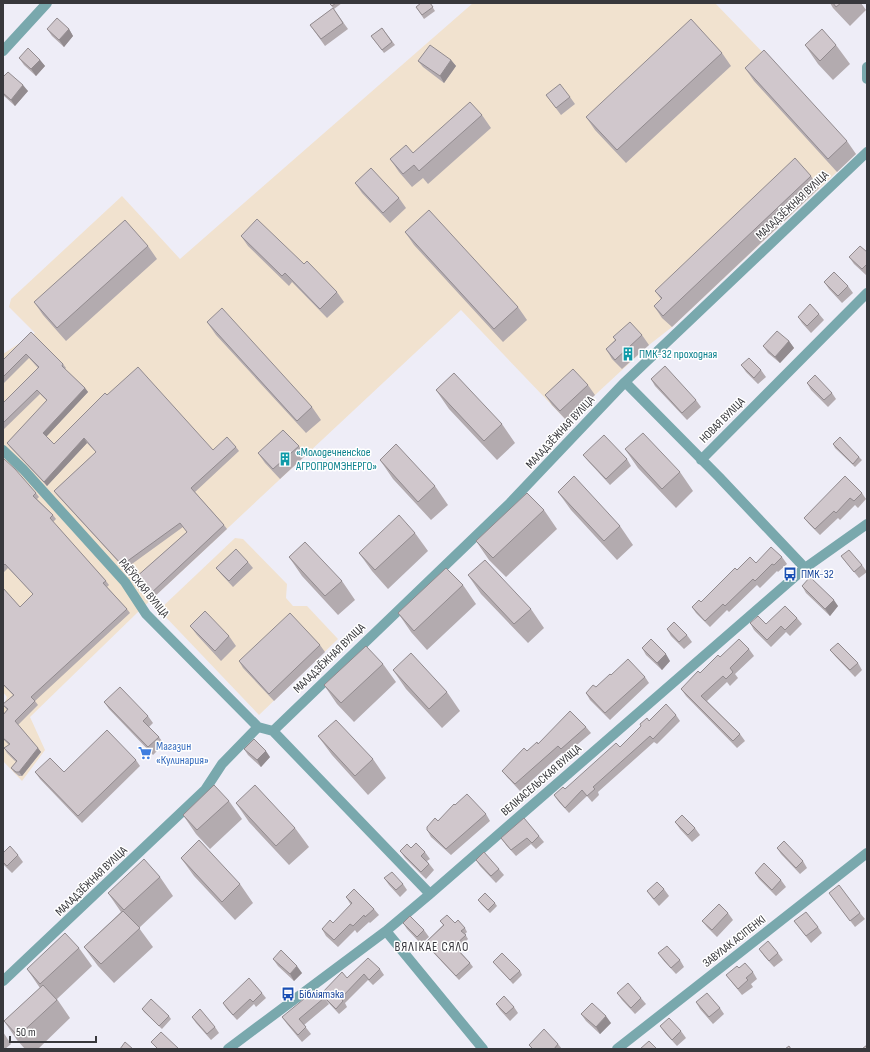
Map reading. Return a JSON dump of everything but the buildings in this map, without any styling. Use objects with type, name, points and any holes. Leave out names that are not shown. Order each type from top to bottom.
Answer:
[{"type":"street","points":[[3,51],[47,3]]},
{"type":"street","points":[[867,67],[867,79]]},
{"type":"street","name":"МАЛАДЗЁЖНАЯ ВУЛІЦА","points":[[273,731],[510,502],[624,382],[867,152]]},
{"type":"street","name":"НОВАЯ ВУЛІЦА","points":[[805,568],[701,460],[867,293]]},
{"type":"street","points":[[624,382],[701,460]]},
{"type":"street","name":"РАЁЎСКАЯ ВУЛІЦА","points":[[3,450],[23,468],[125,582],[146,614],[258,727]]},
{"type":"street","name":"ВЕЛІКАСЕЛЬСКАЯ ВУЛІЦА","points":[[228,1049],[386,931],[805,568],[867,524]]},
{"type":"street","points":[[258,727],[273,731],[430,894]]},
{"type":"street","name":"МАЛАДЗЁЖНАЯ ВУЛІЦА","points":[[3,981],[205,790],[222,764],[258,727]]},
{"type":"street","name":"ЗАВУЛАК АСІПЕНКІ","points":[[617,1049],[867,853]]},
{"type":"street","points":[[386,931],[483,1049]]},
{"type":"shaded area","points":[[473,3],[715,3],[773,63],[856,154],[672,327],[649,345],[567,421],[461,310],[137,613],[30,717],[45,750],[22,781],[3,761],[3,707],[7,697],[3,692],[3,354],[35,333],[9,307],[11,299],[122,196],[180,259]]},
{"type":"shaded area","points":[[235,538],[243,539],[287,584],[286,598],[293,606],[307,606],[338,639],[259,715],[159,610]]},
{"type":"place","name":"ПМК-32 проходная","points":[[628,354]]},
{"type":"place","name":"«Молодечненское АГРОПРОМЭНЕРГО»","points":[[285,459]]},
{"type":"place","name":"ПМК-32","points":[[790,574]]},
{"type":"place","name":"Магазин «Кулинария»","points":[[145,753]]},
{"type":"place","name":"Бібліятэка","points":[[288,994]]},
{"type":"district","name":"ВЯЛІКАЕ СЯЛО","points":[[432,946]]}]
